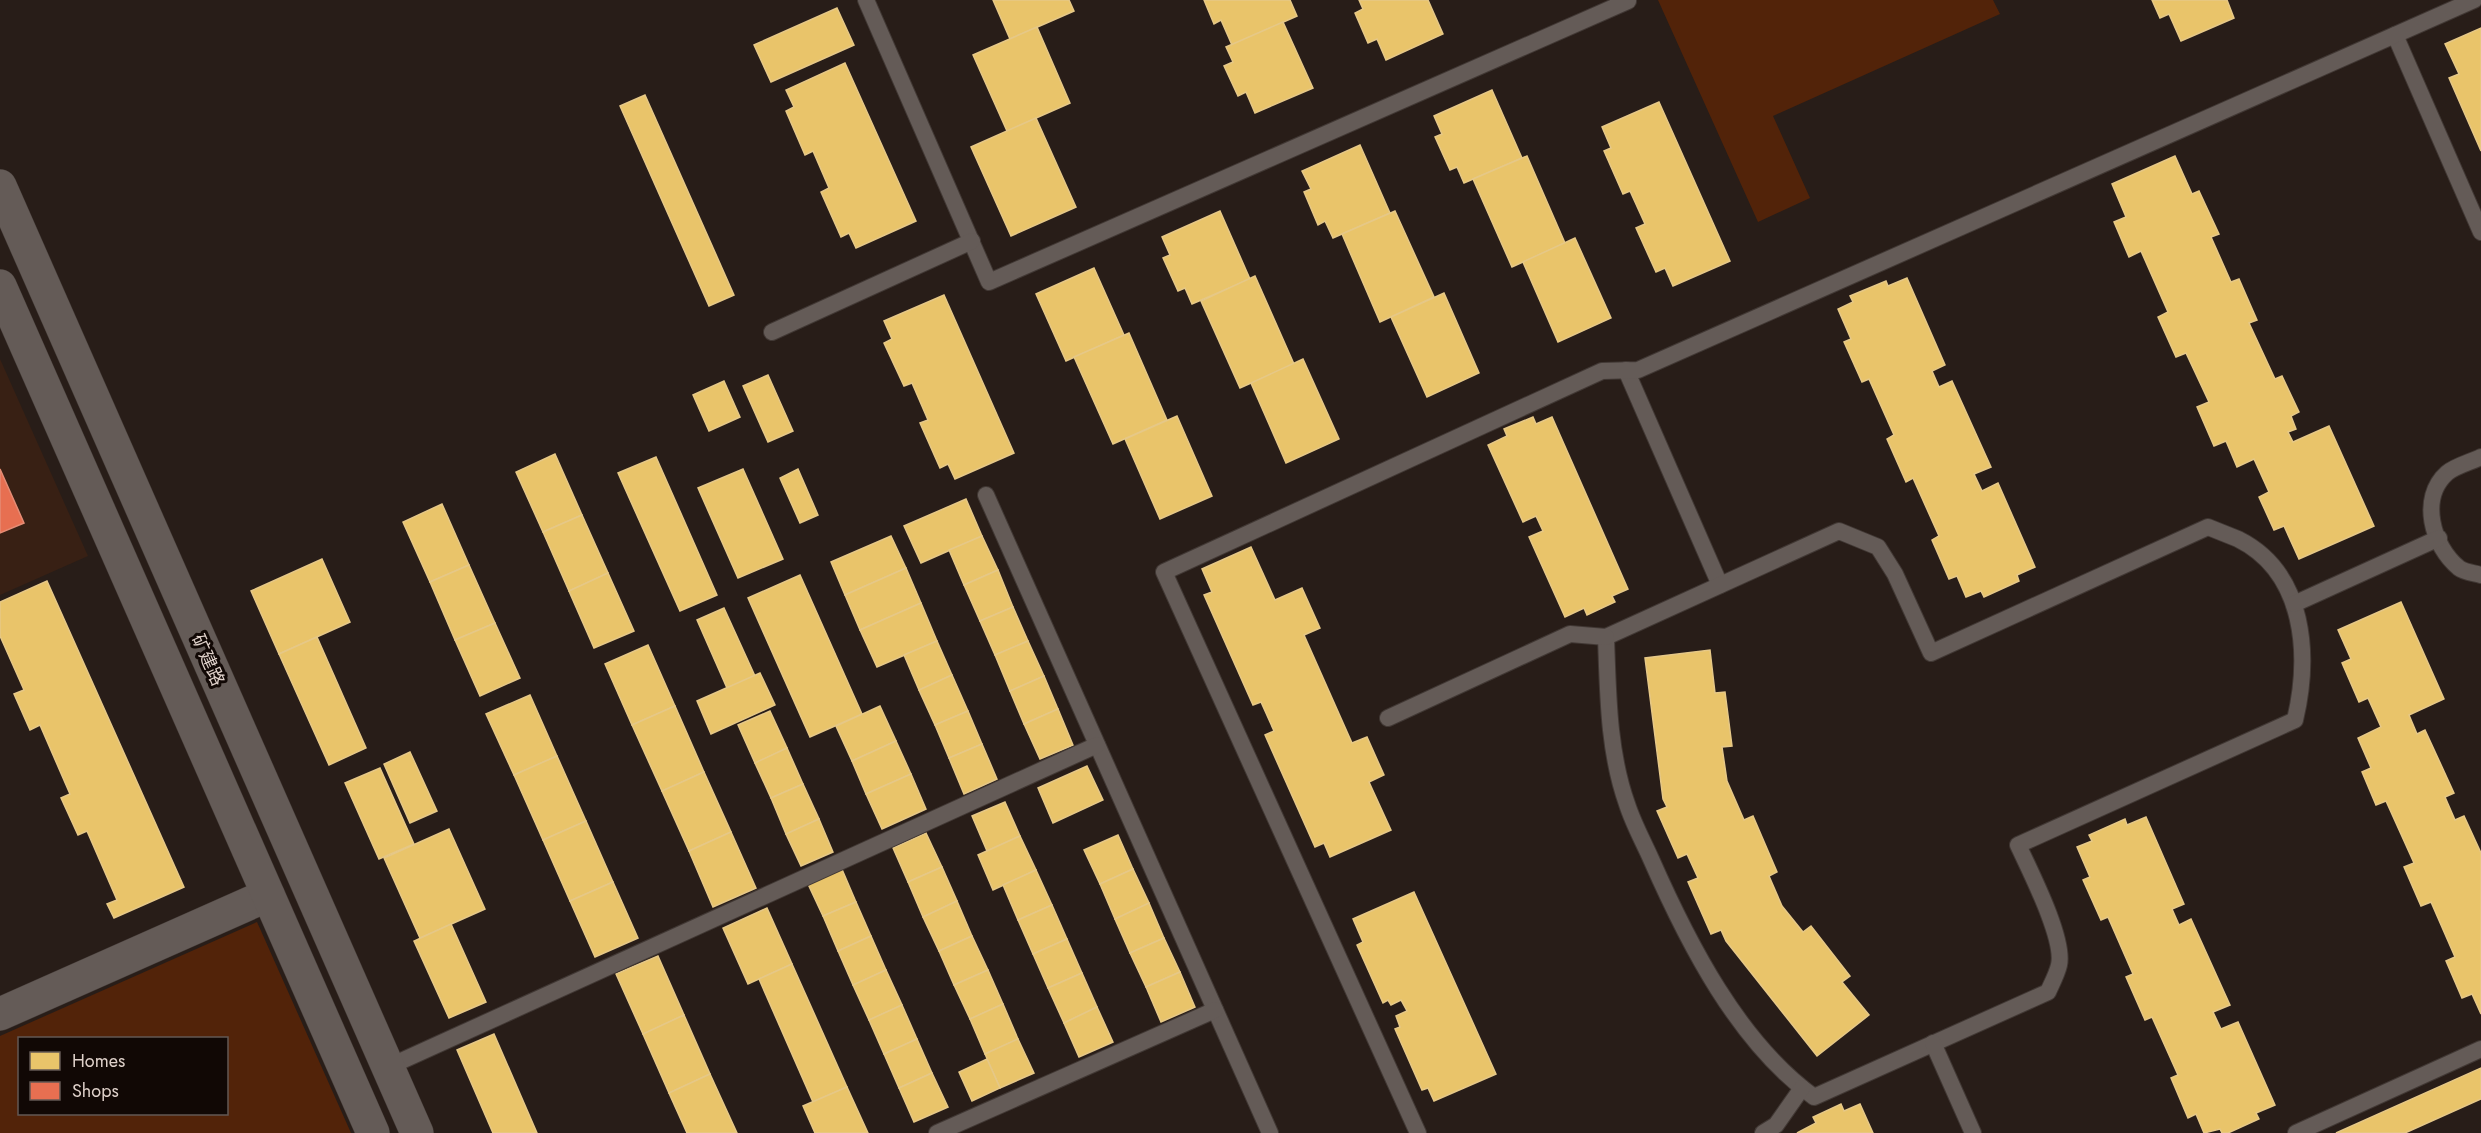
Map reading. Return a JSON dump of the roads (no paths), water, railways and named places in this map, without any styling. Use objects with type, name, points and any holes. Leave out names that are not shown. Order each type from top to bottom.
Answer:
[{"type":"street","name":"矿建路","points":[[0,186],[417,1133]]},
{"type":"street","points":[[0,286],[373,1133]]},
{"type":"street","points":[[0,1014],[268,895]]},
{"type":"lane","points":[[866,0],[989,282],[1629,1]]},
{"type":"lane","points":[[1418,1133],[1164,572],[1602,371],[1638,370],[2474,0]]},
{"type":"lane","points":[[2395,35],[2481,232]]},
{"type":"lane","points":[[772,332],[972,241]]},
{"type":"lane","points":[[1626,370],[1720,585]]},
{"type":"lane","points":[[2481,457],[2448,473],[2431,495],[2430,507],[2444,551],[2460,569],[2481,575]]},
{"type":"lane","points":[[986,495],[1270,1133]]},
{"type":"lane","points":[[1388,718],[1570,634],[1606,637],[1839,531],[1878,547],[1896,574],[1931,652],[2208,527],[2240,540],[2265,559],[2278,576],[2300,617],[2303,686],[2295,720],[2018,845],[2048,913],[2058,948],[2060,964],[2048,992],[1814,1097],[1786,1076],[1750,1032],[1698,958],[1672,908],[1631,814],[1610,724],[1606,637]]},
{"type":"lane","points":[[2294,604],[2439,538]]},
{"type":"lane","points":[[388,1068],[1097,745]]},
{"type":"lane","points":[[937,1133],[1215,1010]]},
{"type":"lane","points":[[1933,1044],[1973,1133]]},
{"type":"lane","points":[[2296,1133],[2481,1049]]},
{"type":"lane","points":[[1763,1133],[1776,1125],[1802,1088]]}]
